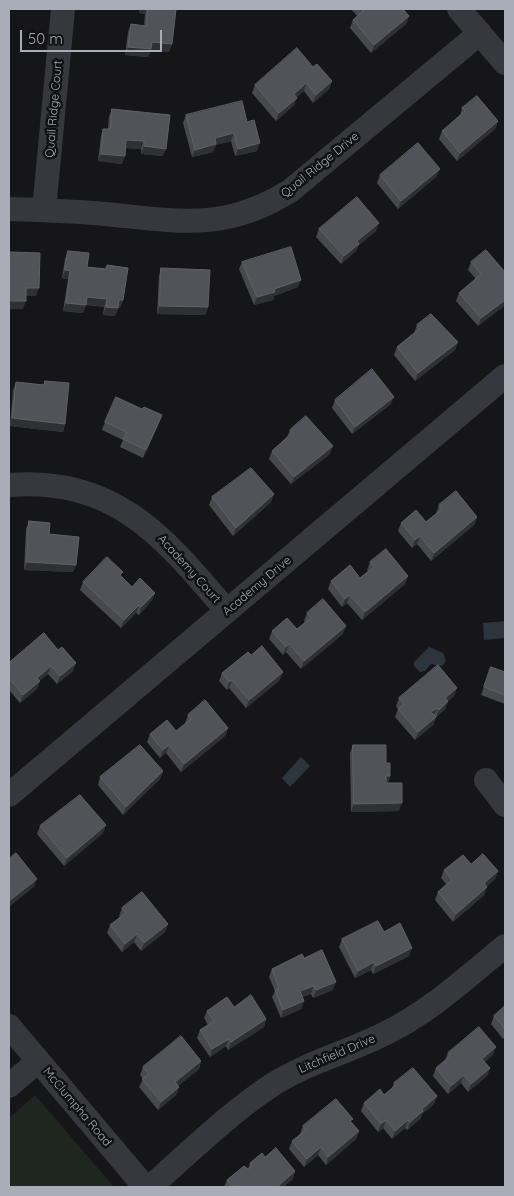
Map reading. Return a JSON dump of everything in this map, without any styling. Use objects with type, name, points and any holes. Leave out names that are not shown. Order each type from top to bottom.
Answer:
[{"type":"street","name":"Quail Ridge Court","points":[[44,210],[63,9]]},
{"type":"street","points":[[460,9],[505,63]]},
{"type":"street","name":"Quail Ridge Drive","points":[[9,208],[187,223],[219,220],[256,210],[290,191],[480,33]]},
{"type":"street","name":"Academy Drive","points":[[9,795],[505,376]]},
{"type":"street","name":"Academy Court","points":[[9,485],[52,486],[76,491],[127,511],[174,549],[227,612]]},
{"type":"street","points":[[486,780],[505,805]]},
{"type":"street","name":"Litchfield Drive","points":[[150,1187],[244,1106],[272,1086],[318,1060],[360,1045],[410,1020],[433,1005],[505,946]]},
{"type":"street","name":"McClumpha Road","points":[[9,1026],[145,1187]]},
{"type":"street","points":[[9,1086],[38,1061]]},
{"type":"shaded area","points":[[505,621],[505,638],[484,640],[483,623]]},
{"type":"shaded area","points":[[429,647],[443,653],[446,661],[442,666],[431,664],[425,671],[420,672],[414,666],[414,662]]},
{"type":"shaded area","points":[[301,757],[310,766],[290,787],[282,778]]},
{"type":"shaded area","points":[[35,1095],[114,1187],[9,1187],[9,1118]]},
{"type":"building","points":[[148,9],[176,9],[172,44],[152,42],[151,49],[128,47],[131,24],[146,26]]},
{"type":"building","points":[[360,9],[403,9],[409,16],[374,45],[353,20],[363,11]]},
{"type":"building","points":[[297,48],[313,67],[317,64],[332,81],[316,95],[306,83],[294,94],[297,98],[279,113],[255,85]]},
{"type":"building","points":[[477,96],[498,121],[460,153],[442,131],[465,111],[462,108]]},
{"type":"building","points":[[242,101],[247,122],[254,120],[260,143],[238,149],[234,133],[215,138],[216,144],[195,150],[186,115]]},
{"type":"building","points":[[112,109],[170,115],[166,149],[144,146],[144,141],[126,140],[125,156],[101,154],[103,129],[110,129]]},
{"type":"building","points":[[418,143],[440,169],[401,201],[380,175]]},
{"type":"building","points":[[357,197],[379,223],[357,241],[359,244],[344,256],[319,229]]},
{"type":"building","points":[[291,247],[301,280],[274,289],[275,292],[257,297],[242,262]]},
{"type":"building","points":[[486,250],[505,272],[505,300],[481,318],[459,293],[481,274],[471,262]]},
{"type":"building","points":[[68,251],[89,253],[87,267],[106,269],[107,265],[128,268],[123,300],[119,300],[118,308],[106,307],[107,299],[87,297],[86,305],[66,303],[70,271],[65,270]]},
{"type":"building","points":[[9,252],[40,253],[39,288],[26,288],[26,301],[9,301]]},
{"type":"building","points":[[161,268],[210,270],[208,307],[160,306]]},
{"type":"building","points":[[431,314],[458,342],[418,373],[397,347],[419,329],[417,325]]},
{"type":"building","points":[[372,369],[394,397],[355,427],[335,400]]},
{"type":"building","points":[[45,381],[69,383],[65,424],[12,418],[16,382],[44,385]]},
{"type":"building","points":[[116,397],[142,409],[144,407],[162,415],[146,450],[123,439],[127,432],[105,422]]},
{"type":"building","points":[[306,416],[333,446],[294,477],[272,451],[292,433],[290,430]]},
{"type":"building","points":[[251,468],[274,494],[236,528],[212,497]]},
{"type":"building","points":[[456,491],[477,517],[434,553],[420,536],[415,540],[401,523],[416,510],[426,522],[442,509],[439,505]]},
{"type":"building","points":[[29,521],[50,523],[49,534],[79,537],[76,565],[27,562]]},
{"type":"building","points":[[386,549],[408,576],[365,612],[350,595],[345,599],[331,581],[350,565],[360,578],[374,567],[370,562]]},
{"type":"building","points":[[107,557],[123,572],[120,575],[132,587],[140,578],[155,593],[124,620],[83,582]]},
{"type":"building","points":[[323,599],[346,626],[304,661],[289,644],[286,647],[272,631],[287,618],[297,629],[311,618],[307,613]]},
{"type":"building","points":[[44,633],[58,650],[62,647],[76,663],[60,676],[51,666],[37,678],[40,681],[23,695],[9,678],[9,663]]},
{"type":"building","points":[[262,646],[283,672],[249,700],[232,680],[229,682],[222,673],[248,652],[251,655]]},
{"type":"building","points":[[438,665],[457,688],[445,698],[448,701],[439,710],[437,708],[431,712],[436,717],[418,732],[398,709],[404,704],[399,698]]},
{"type":"building","points":[[491,667],[505,672],[505,695],[484,687]]},
{"type":"building","points":[[205,700],[228,728],[184,764],[169,745],[163,750],[150,734],[167,720],[176,731],[191,719],[188,715]]},
{"type":"building","points":[[140,745],[163,771],[126,807],[100,777]]},
{"type":"building","points":[[353,745],[386,745],[386,763],[390,763],[390,776],[386,776],[386,783],[402,783],[402,803],[354,804]]},
{"type":"building","points":[[80,795],[106,825],[67,858],[40,826]]},
{"type":"building","points":[[16,853],[37,879],[9,901],[9,859]]},
{"type":"building","points":[[483,854],[498,871],[484,883],[487,887],[456,914],[438,892],[452,880],[444,870],[463,855],[471,864]]},
{"type":"building","points":[[142,892],[168,924],[144,943],[137,934],[125,944],[110,925],[126,913],[122,908]]},
{"type":"building","points":[[378,921],[384,932],[400,923],[412,948],[376,966],[374,962],[358,971],[342,939]]},
{"type":"building","points":[[322,950],[336,982],[316,990],[314,986],[300,991],[304,1001],[283,1010],[275,990],[279,988],[272,969],[302,954],[304,958]]},
{"type":"building","points":[[251,995],[266,1019],[231,1042],[229,1039],[212,1049],[200,1030],[214,1021],[207,1011],[227,997],[234,1007]]},
{"type":"building","points":[[505,1006],[505,1029],[494,1016]]},
{"type":"building","points":[[479,1027],[496,1047],[482,1059],[490,1068],[471,1084],[464,1075],[451,1086],[436,1068],[450,1056],[448,1053]]},
{"type":"building","points":[[181,1036],[201,1061],[175,1082],[179,1087],[161,1102],[142,1079],[149,1074],[143,1067]]},
{"type":"building","points":[[413,1068],[437,1096],[410,1122],[408,1120],[395,1131],[386,1120],[381,1124],[364,1103],[380,1089],[384,1095],[396,1085],[394,1083]]},
{"type":"building","points":[[336,1099],[353,1119],[350,1121],[359,1131],[328,1157],[321,1147],[307,1159],[292,1141],[306,1130],[303,1126]]},
{"type":"building","points":[[276,1148],[295,1171],[277,1187],[233,1187],[227,1180],[244,1166],[248,1169],[252,1166],[250,1163],[262,1153],[265,1157]]}]
